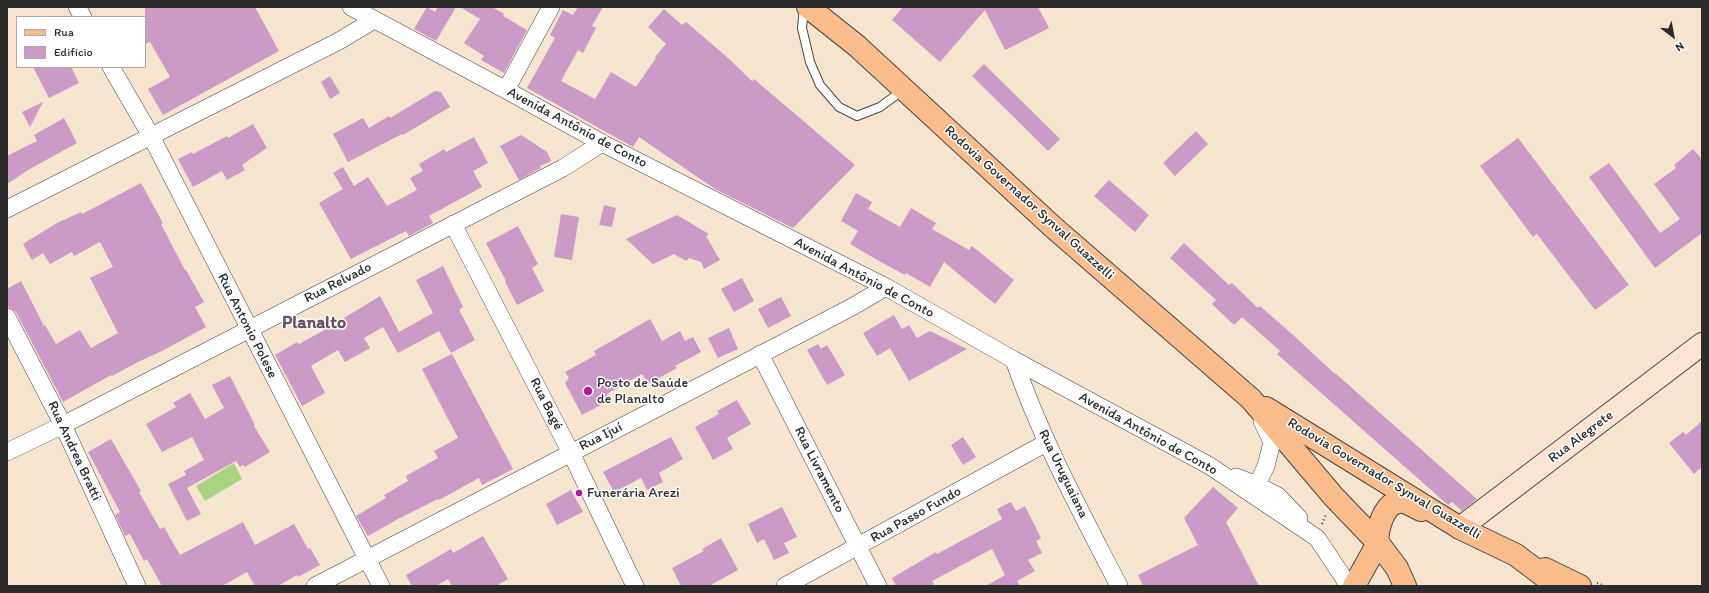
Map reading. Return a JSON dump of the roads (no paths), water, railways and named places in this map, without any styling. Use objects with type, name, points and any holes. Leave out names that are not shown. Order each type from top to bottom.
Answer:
[{"type":"main road","name":"Rodovia Governador Synval Guazzelli","points":[[808,7],[857,46],[1053,227],[1251,399],[1333,496],[1378,543],[1397,568],[1405,586]]},
{"type":"main road","name":"Rodovia Governador Synval Guazzelli","points":[[1251,399],[1460,528],[1516,555],[1556,586]]},
{"type":"main road","points":[[1354,586],[1378,543],[1377,536],[1384,513],[1392,504],[1403,501],[1460,528]]},
{"type":"main road","points":[[1516,555],[1580,586]]},
{"type":"street","points":[[77,7],[82,16]]},
{"type":"street","name":"Avenida Antônio de Conto","points":[[351,7],[602,143],[886,287],[1014,360],[1210,466],[1317,538],[1349,586]]},
{"type":"street","points":[[506,90],[551,7]]},
{"type":"street","points":[[7,209],[339,41],[374,20]]},
{"type":"street","name":"Rua Antonio Polese","points":[[112,68],[151,136],[380,586]]},
{"type":"street","name":"Rua Relvado","points":[[7,452],[63,425],[563,168],[602,143]]},
{"type":"street","name":"Rua Bagé","points":[[453,224],[571,453],[635,586]]},
{"type":"street","name":"Rua Ijuí","points":[[315,586],[852,307],[886,287]]},
{"type":"street","name":"Rua Andrea Bratti","points":[[7,317],[63,425],[137,586]]},
{"type":"street","name":"Rua Alegrete","points":[[1460,528],[1702,344]]},
{"type":"street","name":"Rua Livramento","points":[[760,354],[878,586]]},
{"type":"street","name":"Rua Uruguaiana","points":[[1014,360],[1046,443],[1119,586]]},
{"type":"street","points":[[1251,399],[1272,442],[1266,466],[1257,485]]},
{"type":"street","name":"Rua Passo Fundo","points":[[785,586],[1046,443]]},
{"type":"street","points":[[1210,466],[1257,485],[1278,496],[1317,538]]},
{"type":"lane","points":[[804,7],[802,28],[810,62],[820,85],[839,107],[857,116],[880,107],[904,89]]},
{"type":"place","name":"Posto de Saúde de Planalto","points":[[588,391]]},
{"type":"place","name":"Funerária Arezi","points":[[579,493]]},
{"type":"district","name":"Planalto","points":[[314,323]]}]
